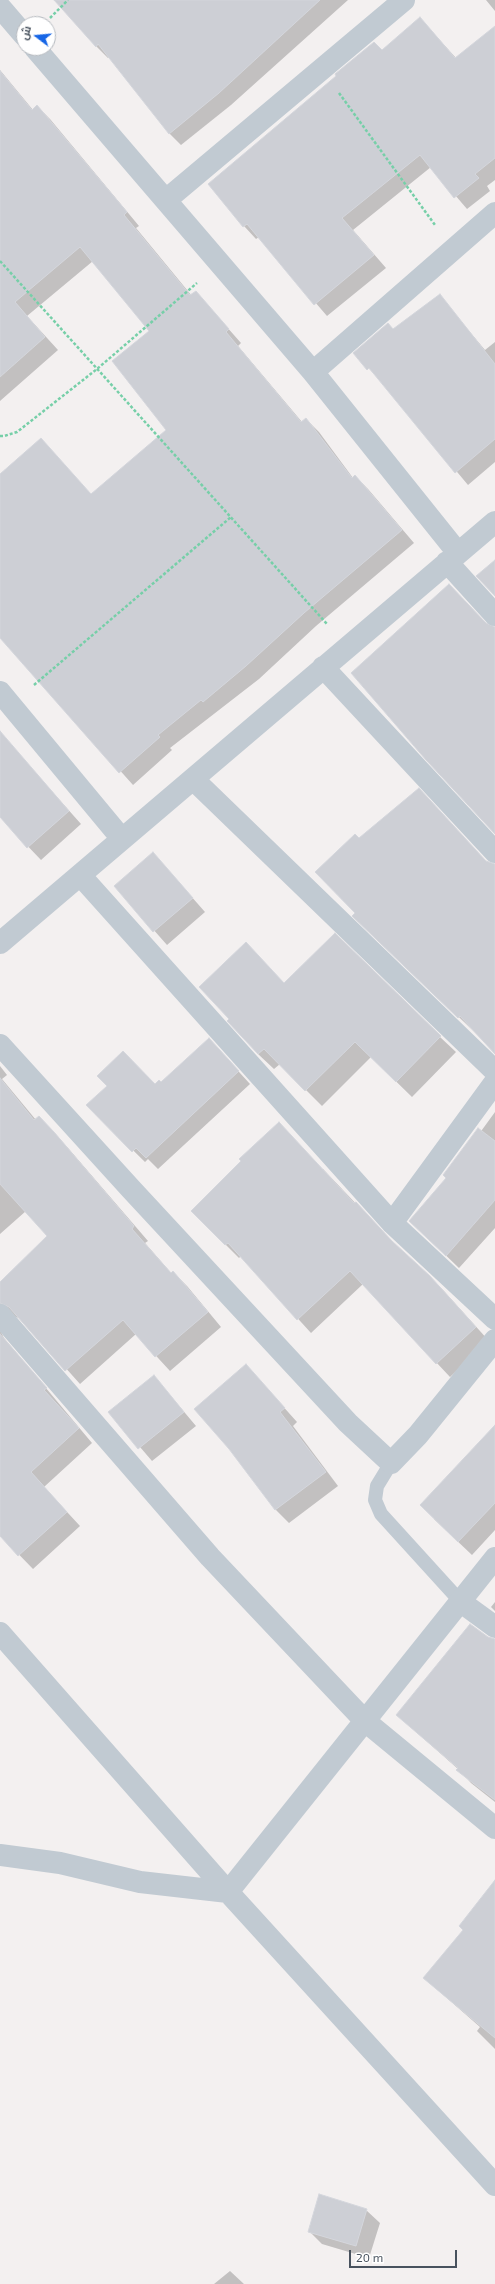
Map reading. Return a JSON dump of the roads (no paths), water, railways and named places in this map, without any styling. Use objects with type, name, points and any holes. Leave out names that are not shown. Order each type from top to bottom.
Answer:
[{"type":"street","points":[[166,200],[404,0]]},
{"type":"street","points":[[0,7],[16,26]]},
{"type":"street","points":[[42,56],[313,372],[495,615]]},
{"type":"street","points":[[313,372],[495,214]]},
{"type":"street","points":[[0,943],[495,522]]},
{"type":"street","points":[[323,667],[495,852]]},
{"type":"street","points":[[6,699],[122,840]]},
{"type":"street","points":[[193,779],[495,1071]]},
{"type":"street","points":[[80,875],[392,1222],[495,1319]]},
{"type":"street","points":[[0,1045],[343,1417],[391,1463],[418,1435],[495,1340]]},
{"type":"street","points":[[392,1222],[495,1082]]},
{"type":"street","points":[[0,1315],[210,1557],[365,1721],[495,1828]]},
{"type":"street","points":[[228,1892],[495,1558]]},
{"type":"street","points":[[461,1602],[495,1627]]},
{"type":"street","points":[[0,1633],[228,1892],[494,2181]]},
{"type":"street","points":[[0,1855],[60,1863],[140,1882],[228,1892]]},
{"type":"lane","points":[[391,1463],[376,1486],[375,1500],[381,1514],[461,1602]]}]
